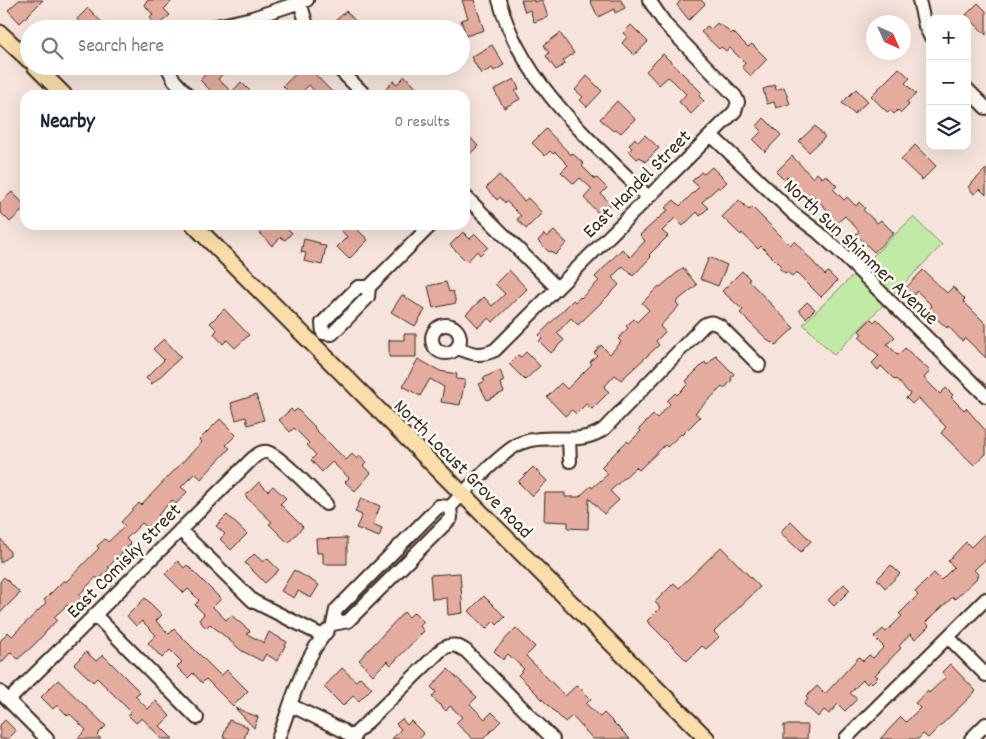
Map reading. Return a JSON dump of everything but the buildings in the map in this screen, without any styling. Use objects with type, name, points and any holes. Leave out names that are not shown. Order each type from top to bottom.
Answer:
[{"type":"main road","points":[[0,34],[20,52]]},
{"type":"main road","points":[[44,75],[59,90]]},
{"type":"main road","name":"North Locust Grove Road","points":[[199,230],[318,338],[462,494],[707,739]]},
{"type":"street","points":[[499,0],[502,12],[522,55],[556,104],[648,197]]},
{"type":"street","name":"East Handel Street","points":[[458,348],[475,355],[485,355],[495,350],[735,110],[738,102],[729,88],[666,25],[649,0]]},
{"type":"street","points":[[919,0],[926,28]]},
{"type":"street","points":[[243,20],[303,1],[306,20]]},
{"type":"street","points":[[172,75],[183,90]]},
{"type":"street","points":[[345,75],[360,90]]},
{"type":"street","points":[[971,93],[986,108]]},
{"type":"street","name":"North Sun Shimmer Avenue","points":[[711,135],[794,214],[818,232],[986,396]]},
{"type":"street","points":[[470,201],[557,288]]},
{"type":"street","points":[[318,338],[332,334],[368,297],[369,287],[426,230]]},
{"type":"street","points":[[278,739],[307,662],[333,624],[336,610],[439,506],[450,507],[505,453],[521,442],[539,439],[582,439],[604,429],[708,322],[720,326],[759,365]]},
{"type":"street","points":[[569,439],[570,461]]},
{"type":"street","name":"East Comisky Street","points":[[4,696],[95,615],[260,453],[268,452],[280,460],[326,504]]},
{"type":"street","points":[[180,530],[253,602],[323,636]]},
{"type":"street","points":[[846,738],[986,599]]},
{"type":"street","points":[[95,615],[198,718]]},
{"type":"street","points":[[948,637],[986,675]]},
{"type":"street","points":[[290,706],[342,730],[353,738],[442,649],[452,645],[459,646],[466,651],[553,739]]},
{"type":"street","points":[[4,696],[47,739]]},
{"type":"street","points":[[971,739],[986,724]]},
{"type":"green space","points":[[913,217],[942,245],[834,355],[803,324]]}]
